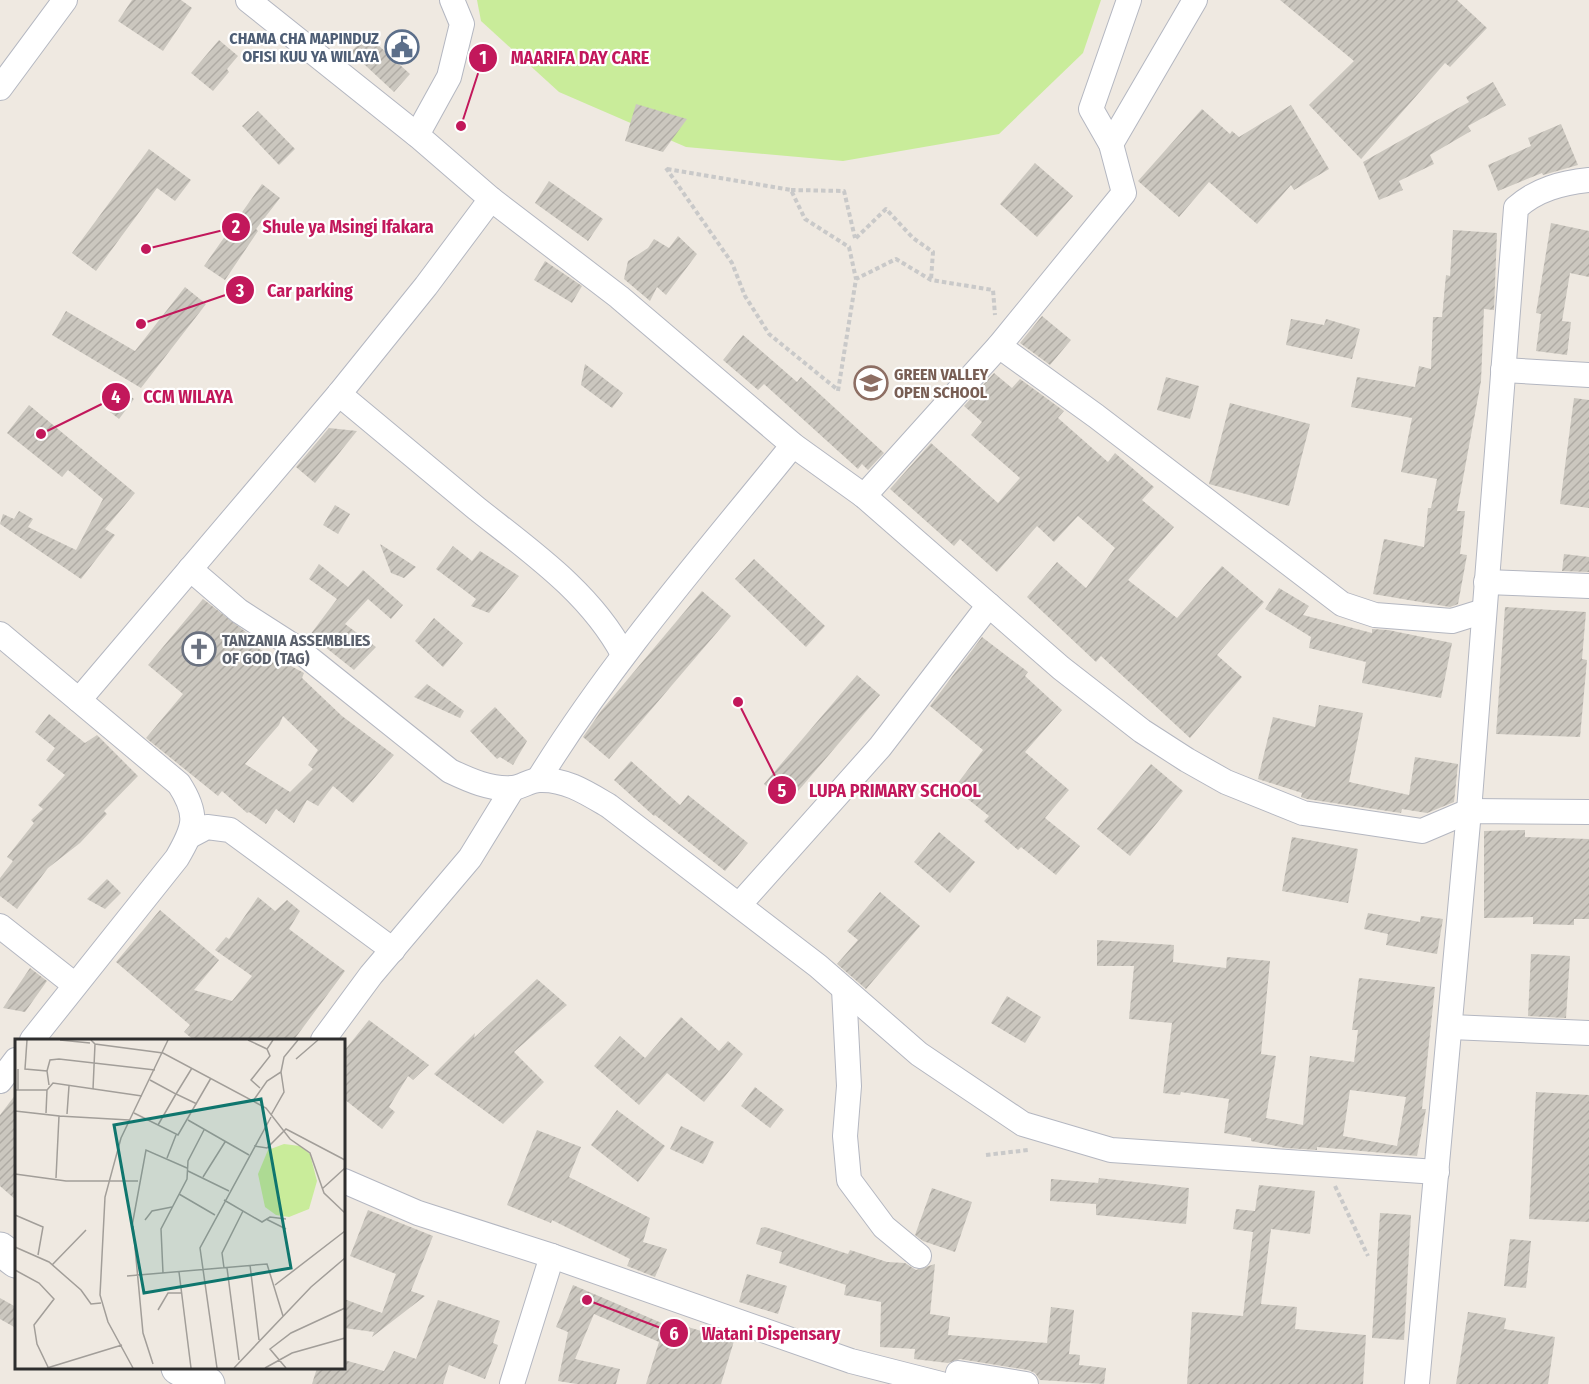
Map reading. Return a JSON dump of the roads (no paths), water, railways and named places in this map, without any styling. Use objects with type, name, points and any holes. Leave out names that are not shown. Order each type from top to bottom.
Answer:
[{"type":"main road","points":[[0,1249],[15,1260]]},
{"type":"main road","points":[[180,1369],[208,1384]]},
{"type":"street","points":[[3,77],[65,0]]},
{"type":"street","points":[[248,0],[417,135],[491,199],[619,297],[793,445],[864,496],[1061,668],[1142,731],[1207,771],[1247,791],[1304,813],[1422,831],[1469,811],[1589,812]]},
{"type":"street","points":[[417,135],[449,77],[462,24],[452,0]]},
{"type":"street","points":[[864,496],[999,346],[1124,193],[1110,144],[1091,109],[1129,0]]},
{"type":"street","points":[[1110,144],[1169,40],[1195,0]]},
{"type":"street","points":[[1417,1384],[1451,1027],[1516,207],[1529,195],[1564,183],[1589,180]]},
{"type":"street","points":[[79,700],[339,394],[426,286],[491,199]]},
{"type":"street","points":[[999,346],[1096,416],[1342,604],[1375,615],[1452,621],[1484,611]]},
{"type":"street","points":[[1503,370],[1589,375]]},
{"type":"street","points":[[339,394],[542,559],[594,612],[613,635],[623,654]]},
{"type":"street","points":[[538,780],[573,724],[623,654],[793,445]]},
{"type":"street","points":[[190,569],[239,611],[296,647],[450,771],[478,784],[513,788],[538,780],[581,789],[655,840],[739,905],[844,989],[919,1054],[1023,1124],[1111,1150],[1437,1172]]},
{"type":"street","points":[[1486,582],[1589,586]]},
{"type":"street","points":[[739,905],[880,747],[989,605]]},
{"type":"street","points":[[0,634],[179,784],[230,830],[393,950]]},
{"type":"street","points":[[34,1039],[177,858],[190,836],[194,812],[179,784]]},
{"type":"street","points":[[324,1039],[393,950],[470,858],[513,788]]},
{"type":"street","points":[[190,836],[207,827],[230,830]]},
{"type":"street","points":[[0,926],[75,985]]},
{"type":"street","points":[[844,989],[849,1086],[845,1136],[849,1180],[885,1227],[919,1256]]},
{"type":"street","points":[[1451,1027],[1589,1033]]},
{"type":"street","points":[[0,1081],[15,1061]]},
{"type":"street","points":[[345,1181],[418,1213],[552,1256],[851,1361],[949,1379],[1026,1384]]},
{"type":"street","points":[[512,1384],[552,1256]]},
{"type":"place","name":"CHAMA CHA MAPINDUZ OFISI KUU YA WILAYA","points":[[402,47]]},
{"type":"place","name":"MAARIFA DAY CARE","points":[[461,126]]},
{"type":"place","name":"Shule ya Msingi Ifakara","points":[[146,249]]},
{"type":"place","name":"Car parking","points":[[141,324]]},
{"type":"place","name":"GREEN VALLEY OPEN SCHOOL","points":[[871,383]]},
{"type":"place","name":"CCM WILAYA","points":[[41,434]]},
{"type":"place","name":"TANZANIA ASSEMBLIES OF GOD (TAG)","points":[[199,649]]},
{"type":"place","name":"LUPA PRIMARY SCHOOL","points":[[738,702]]},
{"type":"place","name":"Watani Dispensary","points":[[587,1300]]}]
